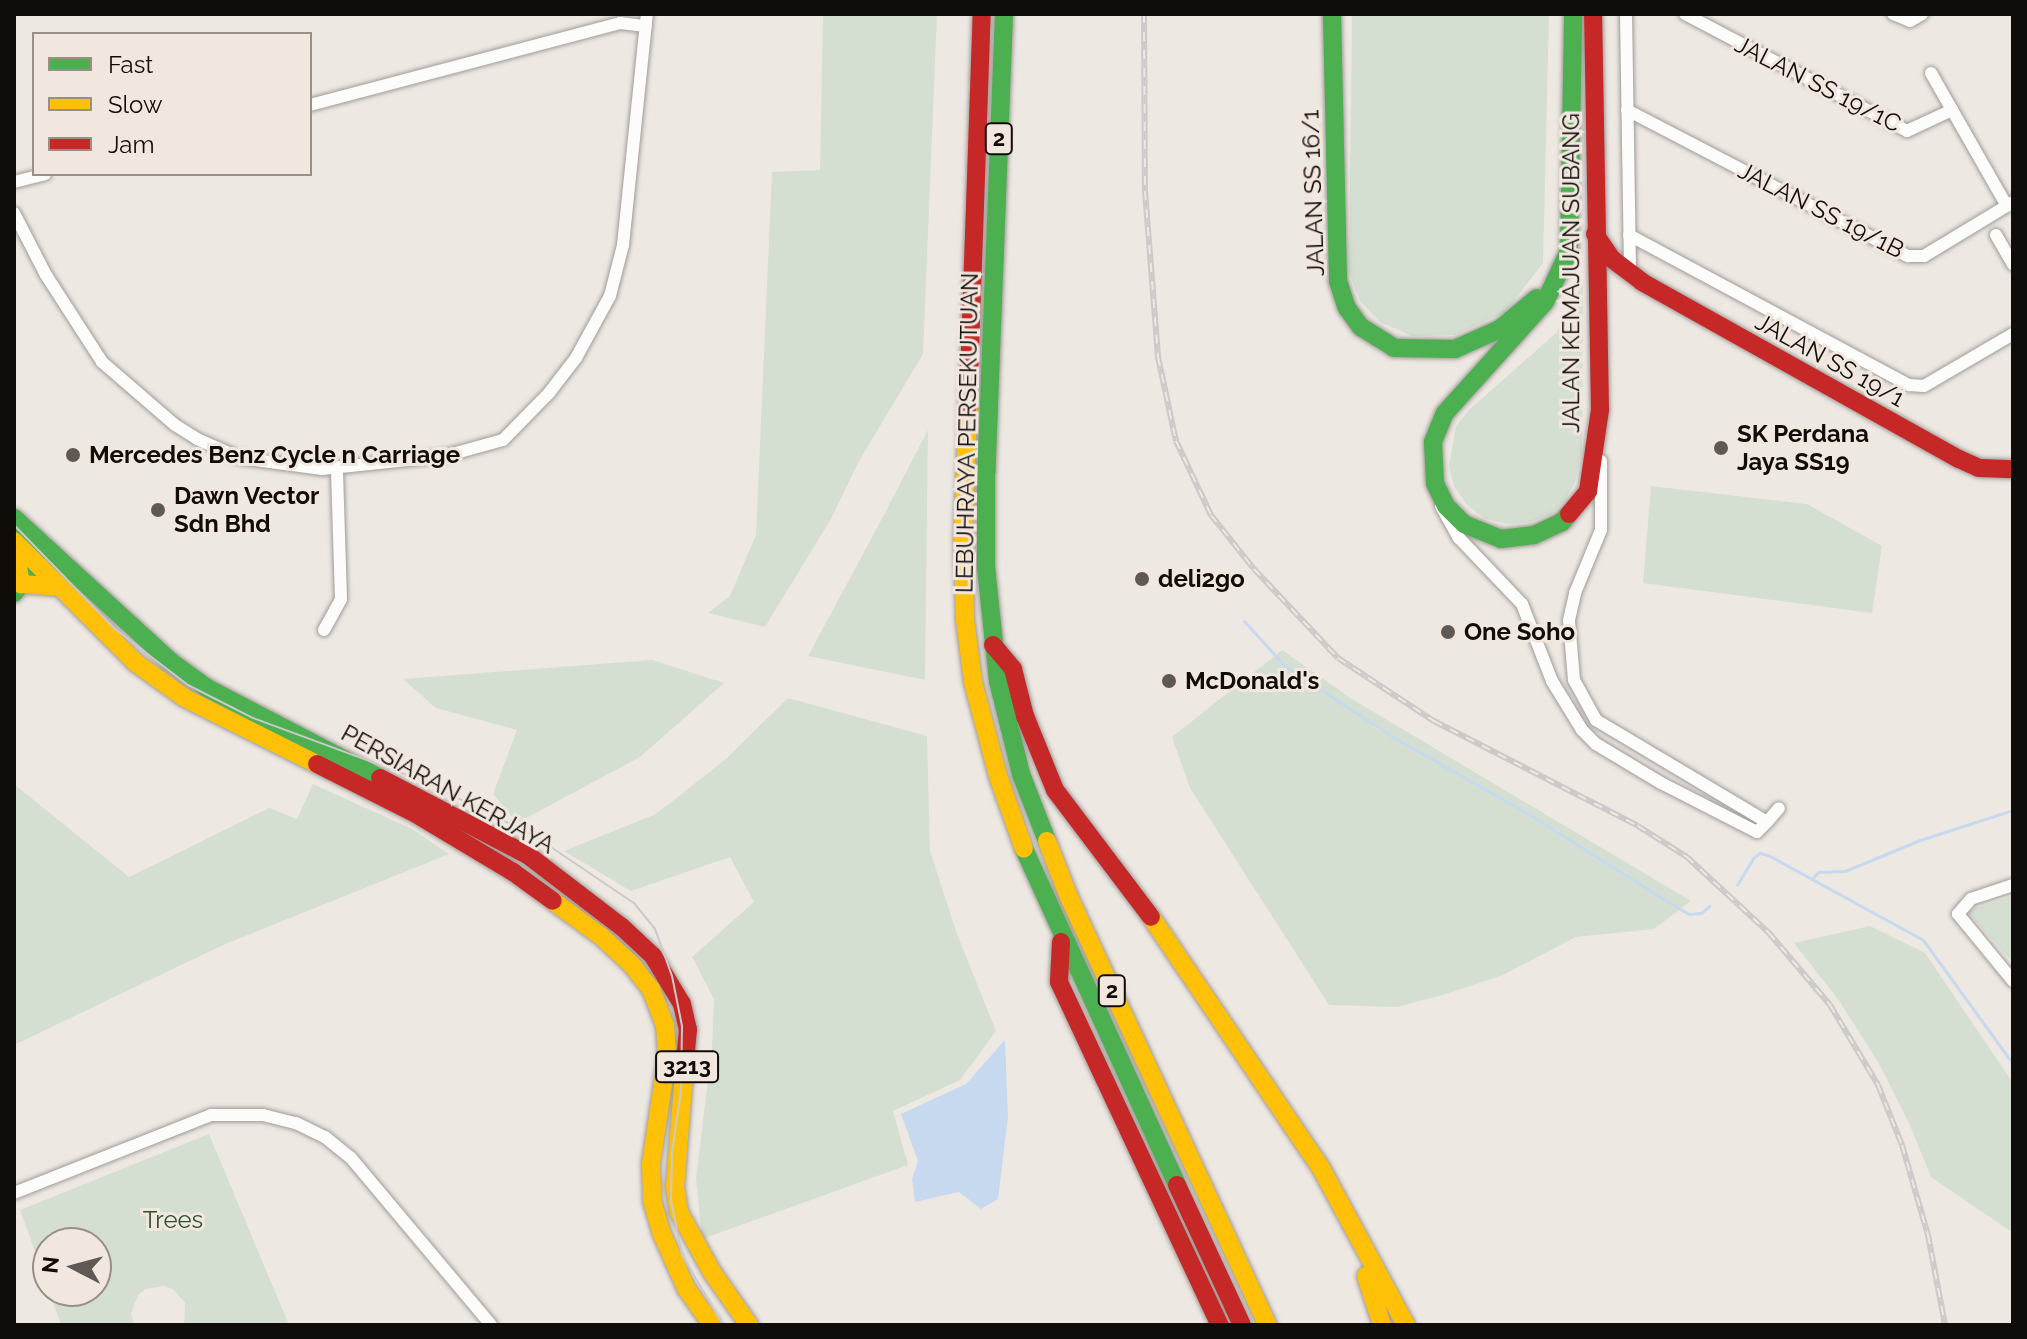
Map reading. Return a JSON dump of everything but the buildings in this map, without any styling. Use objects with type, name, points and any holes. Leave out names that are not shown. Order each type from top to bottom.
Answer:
[{"type":"main road","name":"LEBUHRAYA PERSEKUTUAN","points":[[982,14],[964,474],[965,619],[973,682],[998,776],[1061,937],[1242,1325]]},
{"type":"main road","name":"LEBUHRAYA PERSEKUTUAN","points":[[1004,14],[986,473],[986,567],[992,644],[1006,720],[1052,858],[1268,1325]]},
{"type":"main road","name":"JALAN SS 16/1","points":[[1332,14],[1338,281],[1347,308],[1361,327],[1394,348],[1455,349],[1500,329],[1560,276]]},
{"type":"main road","name":"JALAN KEMAJUAN SUBANG","points":[[1573,14],[1569,251],[1560,276],[1526,325],[1445,413],[1437,426],[1432,451],[1438,491],[1454,516],[1489,536],[1513,538],[1553,528],[1570,515],[1588,491],[1600,410],[1593,14]]},
{"type":"main road","name":"JALAN SS 19/1","points":[[1595,234],[1626,271],[1959,459],[1979,468],[2013,469]]},
{"type":"main road","points":[[1596,297],[1604,283],[1626,271]]},
{"type":"main road","name":"PERSIARAN KERJAYA","points":[[14,518],[170,661],[207,688],[420,807],[613,946],[651,989],[665,1025],[667,1057],[651,1164],[652,1200],[662,1234],[686,1288],[712,1325]]},
{"type":"main road","points":[[14,542],[17,588]]},
{"type":"main road","name":"PERSIARAN KERJAYA","points":[[14,542],[136,663],[185,698],[529,856],[622,927],[653,956],[682,1004],[688,1054],[675,1187],[679,1212],[712,1272],[749,1325]]},
{"type":"main road","points":[[17,588],[37,564]]},
{"type":"main road","points":[[17,588],[60,587]]},
{"type":"main road","points":[[992,644],[1013,669],[1025,716],[1055,790],[1177,952],[1321,1168],[1409,1325]]},
{"type":"main road","points":[[1061,937],[1059,982],[1220,1325]]},
{"type":"main road","points":[[1321,1168],[1374,1296],[1382,1325]]},
{"type":"street","points":[[1626,14],[1629,235],[1626,271]]},
{"type":"street","name":"JALAN SS 19/1C","points":[[1685,14],[1907,131],[1952,110]]},
{"type":"street","points":[[1893,14],[1910,21],[1922,14]]},
{"type":"street","points":[[14,213],[46,275],[102,362],[175,425],[240,458],[337,469],[445,456],[503,440],[549,393],[576,358],[610,296],[623,245],[647,20],[620,23],[312,104]]},
{"type":"street","points":[[1931,73],[2010,204]]},
{"type":"street","name":"JALAN SS 19/1B","points":[[1627,110],[1908,256],[1924,256],[2010,204]]},
{"type":"street","points":[[14,182],[37,176]]},
{"type":"street","points":[[1629,235],[1909,385],[1924,386],[2013,334]]},
{"type":"street","points":[[1996,235],[2013,264]]},
{"type":"street","points":[[1600,410],[1601,530],[1575,593],[1569,620],[1574,680],[1596,720],[1767,822]]},
{"type":"street","points":[[324,630],[341,599],[337,469]]},
{"type":"street","points":[[1438,491],[1453,531],[1522,604],[1552,681],[1582,730],[1596,744],[1661,783],[1752,831],[1761,830],[1779,808]]},
{"type":"street","points":[[1661,783],[1671,767]]},
{"type":"street","points":[[2013,885],[1971,899],[1958,914],[2013,981]]},
{"type":"street","points":[[14,1193],[211,1115],[263,1115],[296,1123],[325,1137],[351,1158],[491,1325]]},
{"type":"green space","points":[[823,14],[937,14],[923,354],[858,463],[831,519],[765,627],[708,613],[730,596],[756,535],[772,172],[820,170]]},
{"type":"green space","points":[[1352,14],[1549,14],[1543,263],[1505,312],[1455,335],[1412,336],[1380,322],[1360,301],[1349,273]]},
{"type":"green space","points":[[1583,283],[1582,453],[1575,482],[1565,501],[1551,514],[1531,522],[1509,524],[1485,519],[1466,504],[1454,486],[1449,466],[1456,426],[1469,410],[1556,333]]},
{"type":"green space","points":[[928,430],[925,680],[808,656],[878,526]]},
{"type":"green space","points":[[1651,486],[1807,504],[1882,546],[1872,613],[1643,583]]},
{"type":"green space","points":[[1282,650],[1352,699],[1691,901],[1654,929],[1576,937],[1503,975],[1446,994],[1397,1007],[1329,1005],[1190,788],[1172,737]]},
{"type":"green space","points":[[652,660],[724,683],[640,757],[517,823],[493,794],[517,730],[436,708],[403,679]]},
{"type":"green space","points":[[788,698],[927,736],[930,851],[957,934],[996,1031],[960,1080],[893,1111],[908,1165],[702,1239],[696,1178],[712,1048],[714,999],[692,957],[754,902],[730,857],[631,891],[564,851],[656,814],[726,759]]},
{"type":"green space","points":[[14,784],[129,877],[269,808],[297,819],[313,784],[412,829],[449,854],[223,945],[14,1045]]},
{"type":"green space","points":[[2013,896],[2013,963],[1967,911]]},
{"type":"green space","points":[[1870,926],[1925,953],[2013,1083],[2013,1233],[1931,1177],[1909,1123],[1878,1062],[1840,1002],[1794,943]]},
{"type":"green space","name":"Trees","points":[[209,1134],[289,1325],[184,1325],[185,1303],[173,1289],[164,1286],[145,1289],[138,1295],[131,1313],[134,1325],[61,1325],[55,1307],[112,1307],[112,1227],[32,1227],[32,1243],[20,1210]]},
{"type":"water","points":[[1005,1040],[1008,1117],[998,1199],[981,1209],[959,1192],[915,1202],[912,1179],[918,1161],[901,1114],[966,1084]]},
{"type":"waterway","points":[[1244,621],[1285,666],[1393,737],[1527,813],[1689,914],[1701,913],[1709,906]]},
{"type":"waterway","points":[[1812,879],[1818,872],[1845,871],[1920,840],[2013,810]]},
{"type":"waterway","points":[[1737,885],[1753,858],[1760,853],[1768,855],[1923,940],[2013,1064]]},
{"type":"tram line","points":[[14,525],[115,629],[188,685],[253,718],[423,781],[533,835],[634,903],[655,929],[672,976],[682,1026],[681,1091],[672,1152],[671,1201],[682,1255],[723,1325]]},
{"type":"railway","points":[[1144,14],[1145,191],[1158,357],[1176,441],[1211,515],[1254,569],[1338,658],[1434,721],[1638,826],[1687,857],[1769,933],[1830,1005],[1878,1085],[1902,1145],[1928,1235],[1945,1325]]},
{"type":"traffic: fast","points":[[1004,14],[986,473],[986,567],[998,681],[1021,774],[1047,841]]},
{"type":"traffic: fast","points":[[1332,14],[1338,281],[1347,308],[1361,327],[1394,348],[1455,349],[1500,329],[1537,298]]},
{"type":"traffic: fast","points":[[1569,514],[1562,522],[1534,535],[1501,539],[1464,524],[1446,506],[1435,483],[1433,442],[1445,413],[1545,302],[1569,251],[1573,14]]},
{"type":"traffic: fast","points":[[14,518],[170,661],[207,688],[380,778]]},
{"type":"traffic: fast","points":[[14,593],[37,564]]},
{"type":"traffic: fast","points":[[1024,849],[1177,1185]]},
{"type":"traffic: slow","points":[[968,406],[963,536],[965,619],[973,682],[998,776],[1024,849]]},
{"type":"traffic: slow","points":[[14,541],[136,663],[185,698],[317,764]]},
{"type":"traffic: slow","points":[[14,543],[21,584],[60,587]]},
{"type":"traffic: slow","points":[[1047,841],[1068,895],[1268,1325]]},
{"type":"traffic: slow","points":[[553,901],[602,937],[632,965],[651,989],[665,1025],[667,1057],[651,1164],[652,1200],[662,1234],[686,1288],[712,1325]]},
{"type":"traffic: slow","points":[[1151,917],[1321,1168],[1406,1325]]},
{"type":"traffic: slow","points":[[684,1073],[675,1187],[679,1212],[712,1272],[749,1325]]},
{"type":"traffic: slow","points":[[1366,1276],[1382,1325]]},
{"type":"traffic: jam","points":[[968,406],[982,14]]},
{"type":"traffic: jam","points":[[1569,514],[1588,491],[1600,410],[1593,14]]},
{"type":"traffic: jam","points":[[1595,234],[1612,259],[1642,282],[1959,459],[1979,468],[2013,469]]},
{"type":"traffic: jam","points":[[993,645],[1013,669],[1025,716],[1055,790],[1151,917]]},
{"type":"traffic: jam","points":[[317,764],[416,814],[513,872],[553,901]]},
{"type":"traffic: jam","points":[[380,778],[529,856],[622,927],[653,956],[682,1004],[688,1029],[684,1073]]},
{"type":"traffic: jam","points":[[1061,942],[1059,982],[1220,1325]]},
{"type":"traffic: jam","points":[[1177,1185],[1242,1325]]},
{"type":"place","name":"SK Perdana Jaya SS19","points":[[1721,448]]},
{"type":"place","name":"Mercedes Benz Cycle n Carriage","points":[[73,455]]},
{"type":"place","name":"Dawn Vector Sdn Bhd","points":[[158,510]]},
{"type":"place","name":"deli2go","points":[[1142,579]]},
{"type":"place","name":"One Soho","points":[[1448,632]]},
{"type":"place","name":"McDonald's","points":[[1169,681]]}]
